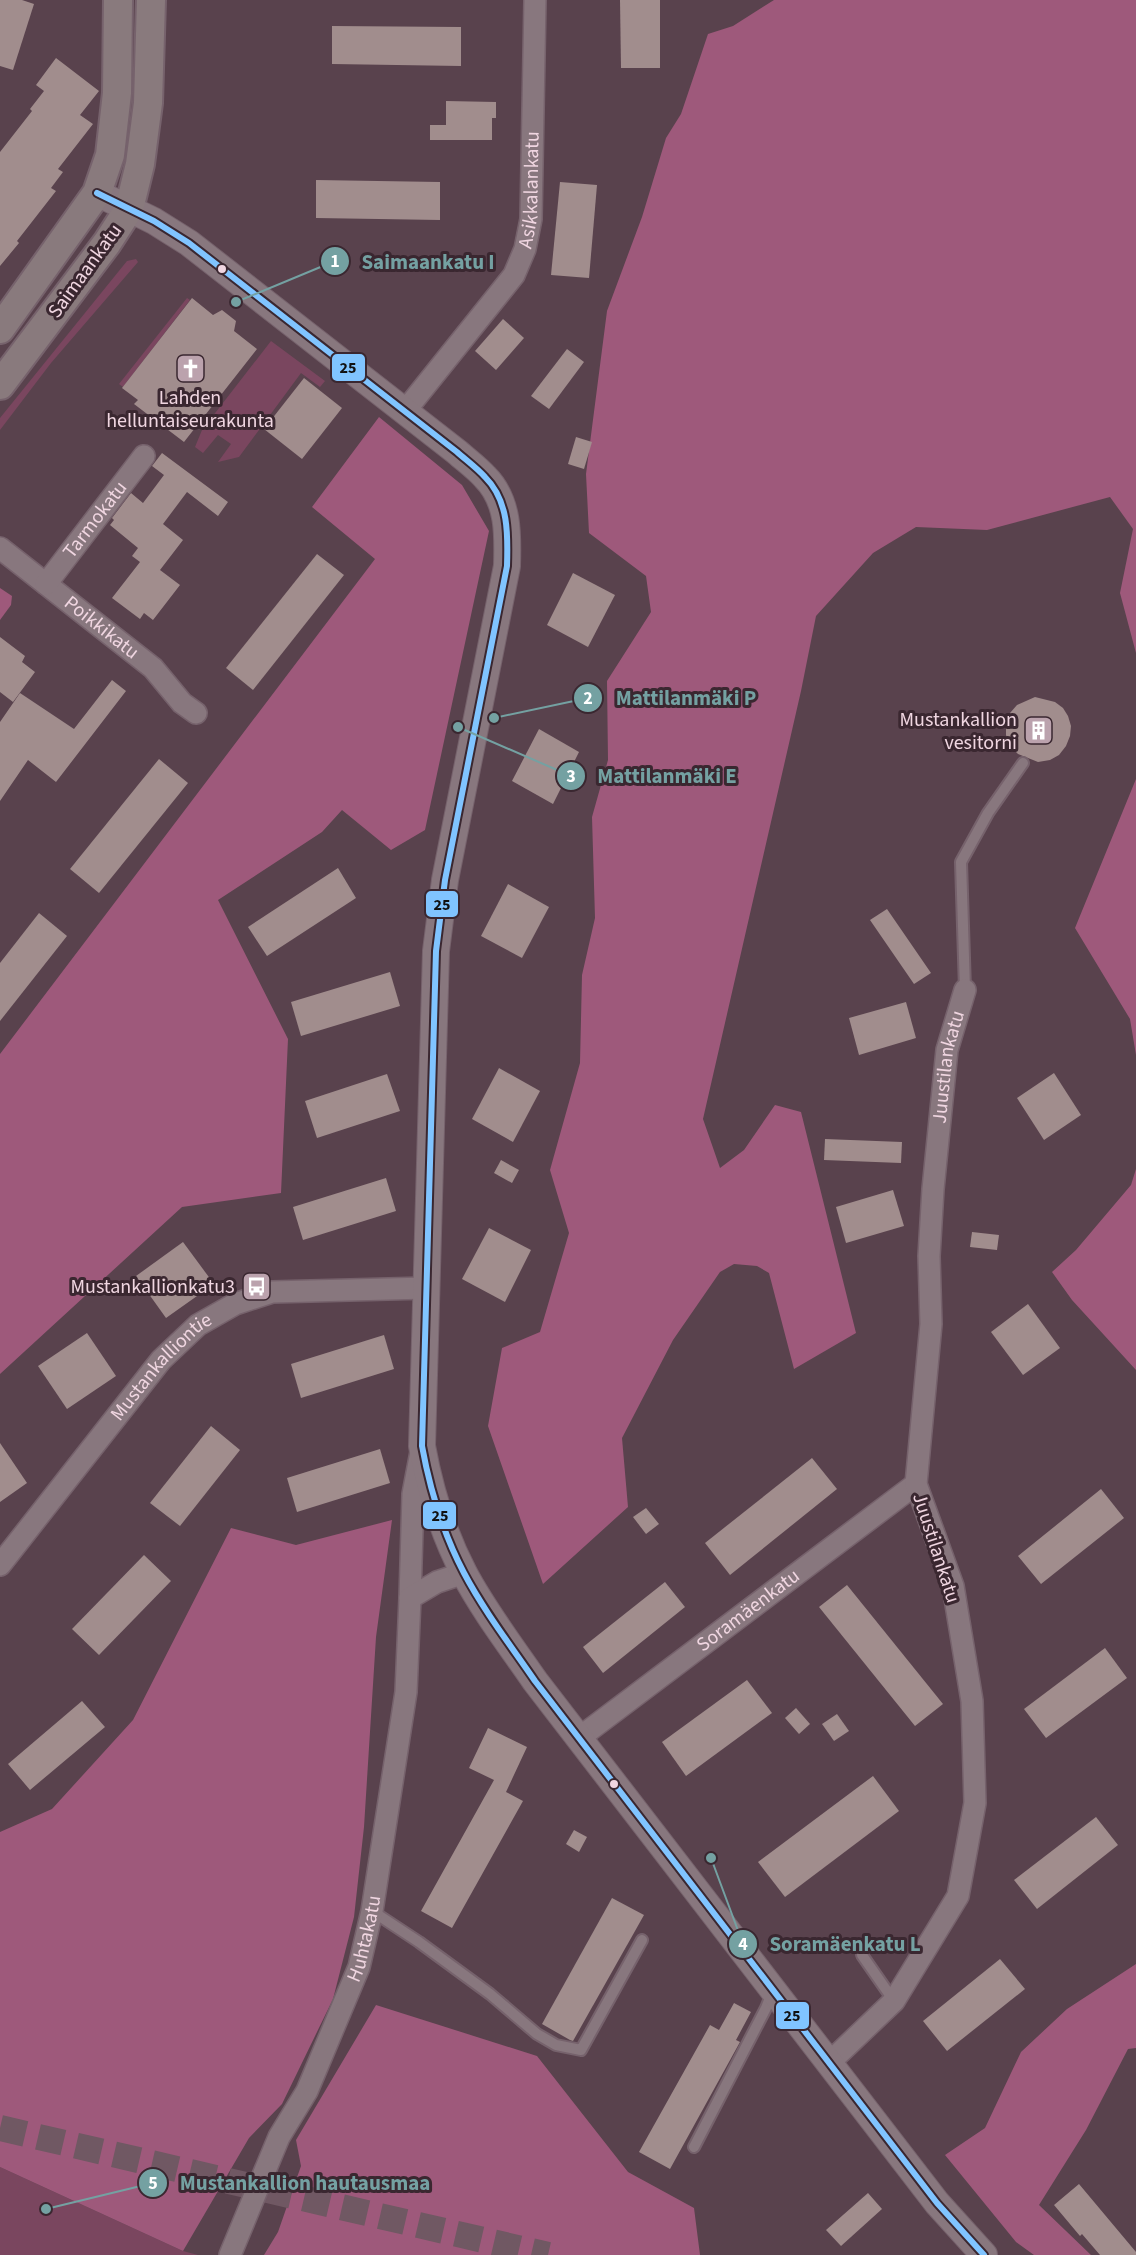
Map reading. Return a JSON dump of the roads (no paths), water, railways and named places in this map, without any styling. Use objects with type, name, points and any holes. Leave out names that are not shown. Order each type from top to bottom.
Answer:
[{"type":"main road","name":"Saimaankatu","points":[[0,329],[97,194],[110,156],[117,93],[118,0]]},
{"type":"main road","name":"Saimaankatu","points":[[0,385],[107,243],[129,209],[140,164],[148,103],[151,0]]},
{"type":"street","name":"Asikkalankatu","points":[[405,411],[513,275],[525,249],[531,219],[534,0]]},
{"type":"street","points":[[97,194],[129,209],[189,243],[405,411],[487,478],[502,504],[509,531],[507,566],[445,880],[436,951],[422,1446],[428,1479],[446,1533],[464,1573],[535,1681],[937,2203],[984,2255]]},
{"type":"street","name":"Tarmokatu","points":[[46,584],[144,456]]},
{"type":"street","name":"Poikkikatu","points":[[0,548],[153,668],[182,703],[196,713]]},
{"type":"street","name":"Juustilankatu","points":[[830,2062],[894,2001],[958,1896],[975,1803],[972,1701],[952,1586],[916,1484],[931,1324],[929,1256],[933,1189],[947,1050],[965,990]]},
{"type":"street","name":"Mustankalliontie","points":[[0,1564],[160,1360],[198,1325],[235,1304],[272,1292],[427,1288]]},
{"type":"street","name":"Huhtakatu","points":[[230,2255],[279,2138],[306,2091],[359,1967],[372,1911],[406,1692],[413,1494],[422,1446]]},
{"type":"street","name":"Soramäenkatu","points":[[579,1738],[916,1484]]},
{"type":"street","points":[[410,1598],[437,1582],[464,1573]]},
{"type":"lane","points":[[965,990],[961,862],[988,813],[1023,763]]},
{"type":"lane","points":[[372,1911],[490,1994],[537,2034],[556,2045],[581,2050],[642,1940]]},
{"type":"lane","points":[[862,1955],[894,2001]]},
{"type":"lane","points":[[694,2147],[766,2008],[773,1990]]},
{"type":"tunnel","points":[[0,2128],[548,2255]]},
{"type":"place","name":"Saimaankatu I","points":[[236,302]]},
{"type":"place","name":"Lahden helluntaiseurakunta","points":[[190,368]]},
{"type":"place","name":"Mattilanmäki P","points":[[494,718]]},
{"type":"place","name":"Mattilanmäki E","points":[[458,727]]},
{"type":"place","name":"Mustankallion vesitorni","points":[[1038,731]]},
{"type":"place","name":"Mustankallionkatu3","points":[[256,1287]]},
{"type":"place","name":"Soramäenkatu L","points":[[711,1858]]},
{"type":"place","name":"Mustankallion hautausmaa","points":[[46,2209]]}]
